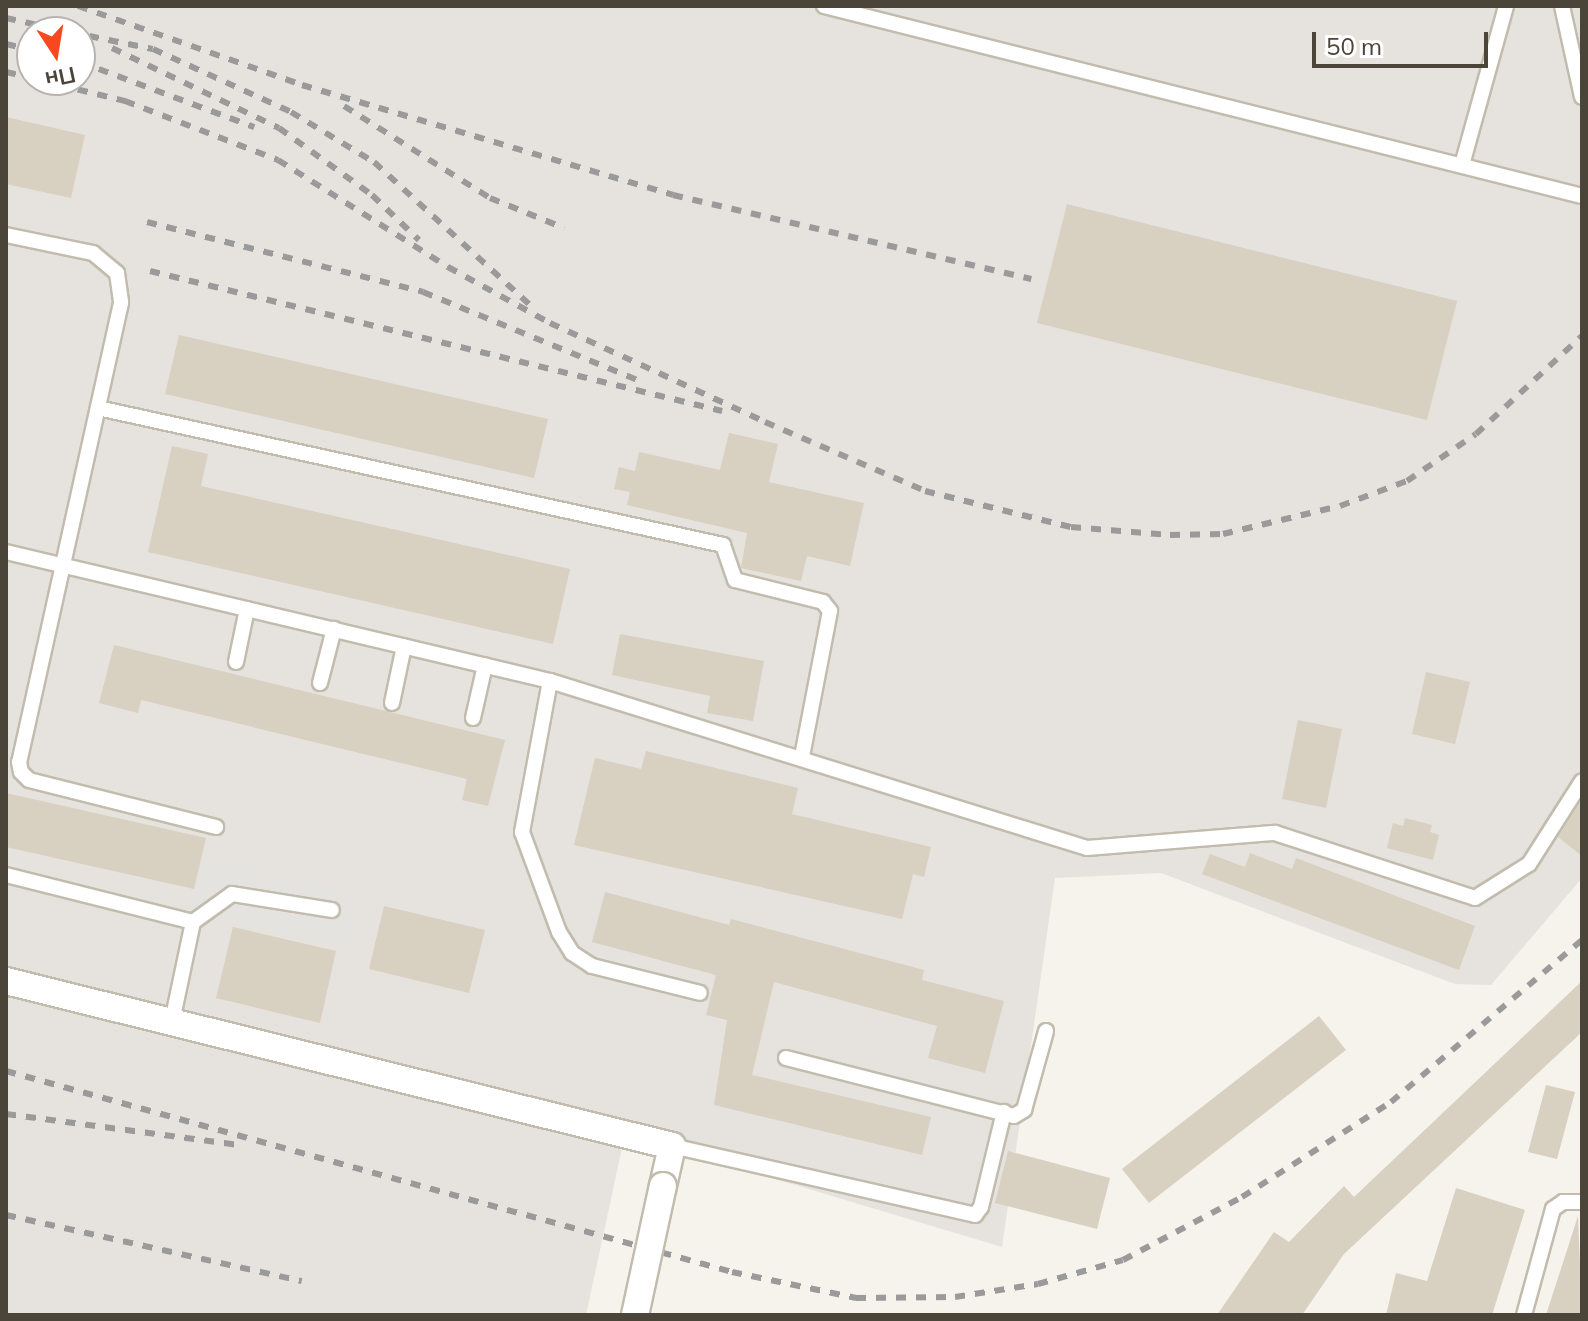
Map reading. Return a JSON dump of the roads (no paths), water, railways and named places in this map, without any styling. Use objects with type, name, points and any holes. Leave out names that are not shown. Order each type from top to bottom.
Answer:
[{"type":"street","points":[[6,981],[672,1146],[635,1315]]},
{"type":"lane","points":[[824,6],[1582,196]]},
{"type":"lane","points":[[1462,165],[1506,6]]},
{"type":"lane","points":[[1562,6],[1582,97]]},
{"type":"lane","points":[[6,235],[93,253],[117,273],[121,303],[19,762],[21,772],[29,780],[216,827]]},
{"type":"lane","points":[[98,408],[723,545],[735,580],[823,602],[830,611],[802,756]]},
{"type":"lane","points":[[6,552],[550,681],[802,756],[1087,848],[1275,833],[1475,898],[1529,864],[1582,781]]},
{"type":"lane","points":[[236,662],[247,609]]},
{"type":"lane","points":[[320,683],[334,629]]},
{"type":"lane","points":[[392,703],[404,646]]},
{"type":"lane","points":[[473,718],[485,665]]},
{"type":"lane","points":[[550,681],[522,832],[559,932],[572,953],[592,966],[700,993]]},
{"type":"lane","points":[[6,875],[193,922]]},
{"type":"lane","points":[[172,1022],[193,922],[232,894],[332,910]]},
{"type":"lane","points":[[786,1058],[1014,1116],[1024,1110],[1046,1031]]},
{"type":"lane","points":[[672,1146],[975,1215],[981,1207],[1004,1112]]},
{"type":"lane","points":[[1524,1315],[1553,1209],[1563,1202],[1582,1202]]},
{"type":"railway","points":[[78,6],[302,85],[673,195],[1031,279]]},
{"type":"railway","points":[[6,18],[16,20]]},
{"type":"railway","points":[[96,37],[153,49],[291,112],[374,162],[530,305]]},
{"type":"railway","points":[[6,44],[16,46]]},
{"type":"railway","points":[[112,48],[279,128],[372,195],[419,240]]},
{"type":"railway","points":[[96,68],[254,127]]},
{"type":"railway","points":[[6,72],[16,74]]},
{"type":"railway","points":[[96,94],[125,101],[278,160],[448,267],[550,323],[765,422],[925,491],[1071,527],[1170,535],[1223,534],[1340,506],[1407,481],[1476,434],[1582,336]]},
{"type":"railway","points":[[344,106],[490,198],[564,228]]},
{"type":"railway","points":[[147,222],[423,292],[640,381]]},
{"type":"railway","points":[[150,271],[722,411]]},
{"type":"railway","points":[[6,1071],[732,1272],[856,1298],[955,1297],[1038,1284],[1123,1260],[1242,1197],[1391,1102],[1582,940]]},
{"type":"railway","points":[[6,1114],[239,1145]]},
{"type":"railway","points":[[6,1215],[302,1281]]}]
